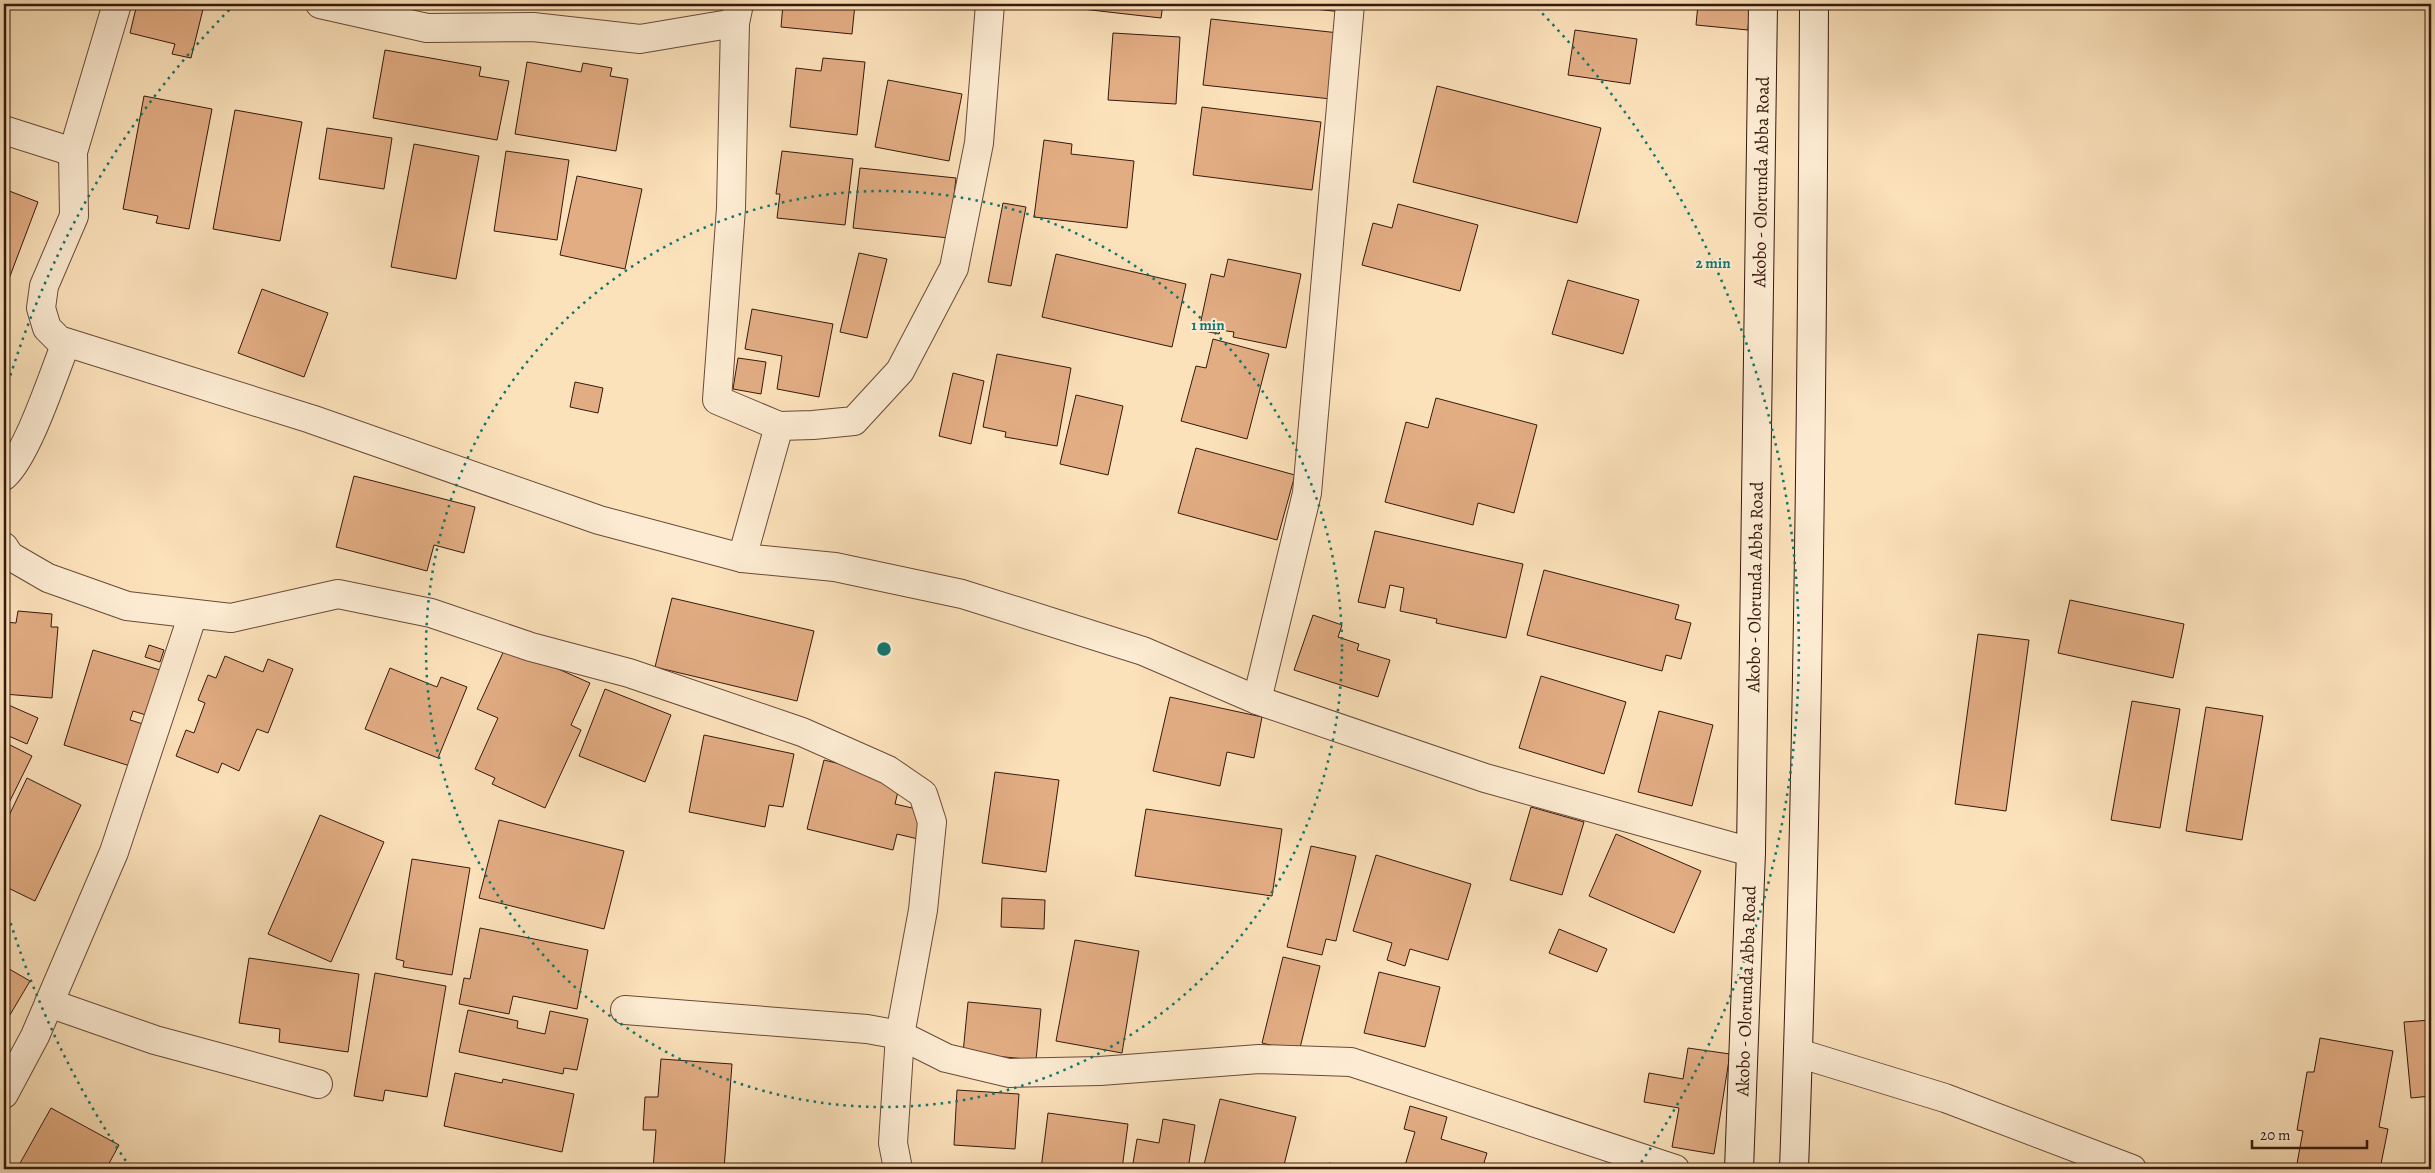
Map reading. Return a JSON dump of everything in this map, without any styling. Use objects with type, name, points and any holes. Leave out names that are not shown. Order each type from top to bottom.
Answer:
[{"type":"street","points":[[117,4],[74,152],[74,216],[44,286],[41,308],[48,328],[59,340],[311,418],[599,520],[742,558],[835,567],[962,594],[1143,652],[1257,700],[1485,778],[1751,852]]},
{"type":"street","points":[[320,4],[367,10],[427,28],[533,27],[640,39],[737,14],[731,208],[717,400],[779,426],[814,425],[854,420],[900,371],[954,268],[980,143],[990,4]]},
{"type":"street","points":[[1257,700],[1307,493],[1350,4]]},
{"type":"street","name":"Akobo - Olorunda Abba Road","points":[[1739,1169],[1751,852],[1764,4]]},
{"type":"street","points":[[1794,1169],[1804,869],[1812,432],[1814,4]]},
{"type":"street","points":[[4,130],[74,152]]},
{"type":"street","points":[[4,476],[13,468],[31,430],[66,342]]},
{"type":"street","points":[[742,558],[779,426]]},
{"type":"street","points":[[4,547],[10,556],[48,578],[126,606],[231,618],[338,594],[431,613],[530,647],[628,673],[783,725],[888,770],[923,794],[932,822],[923,910],[900,1034],[893,1143],[898,1169]]},
{"type":"street","points":[[4,1094],[35,1036],[114,852],[193,614]]},
{"type":"street","points":[[49,1002],[155,1040],[318,1084]]},
{"type":"street","points":[[625,1010],[866,1029],[900,1034],[946,1058],[1009,1073],[1100,1071],[1259,1059],[1351,1062],[1675,1169]]},
{"type":"street","points":[[1798,1053],[1945,1098],[2132,1169]]},
{"type":"building","points":[[4,4],[11,7],[4,24]]},
{"type":"building","points":[[137,4],[204,5],[191,58],[172,54],[175,44],[130,33]]},
{"type":"building","points":[[783,4],[855,4],[852,34],[781,27]]},
{"type":"building","points":[[1083,4],[1163,4],[1161,18],[1082,9]]},
{"type":"building","points":[[1307,4],[1343,4],[1342,12],[1306,8]]},
{"type":"building","points":[[1698,4],[1750,4],[1748,30],[1696,25]]},
{"type":"building","points":[[1211,19],[1339,33],[1331,99],[1203,85]]},
{"type":"building","points":[[1575,30],[1637,39],[1630,84],[1568,75]]},
{"type":"building","points":[[1113,33],[1180,37],[1176,104],[1108,100]]},
{"type":"building","points":[[385,50],[481,67],[479,76],[509,81],[497,140],[373,118]]},
{"type":"building","points":[[823,58],[865,62],[857,135],[790,127],[796,68],[821,71]]},
{"type":"building","points":[[527,62],[581,72],[583,63],[612,68],[610,76],[628,79],[616,151],[515,134]]},
{"type":"building","points":[[888,80],[962,94],[949,161],[875,147]]},
{"type":"building","points":[[1437,86],[1601,128],[1577,223],[1413,182]]},
{"type":"building","points":[[144,96],[212,109],[189,229],[156,223],[158,216],[123,209]]},
{"type":"building","points":[[1202,107],[1321,122],[1312,190],[1193,175]]},
{"type":"building","points":[[235,110],[302,122],[280,241],[213,229]]},
{"type":"building","points":[[327,128],[392,138],[384,189],[319,179]]},
{"type":"building","points":[[1044,140],[1072,144],[1071,154],[1134,161],[1127,228],[1034,217]]},
{"type":"building","points":[[414,144],[479,156],[456,279],[391,267]]},
{"type":"building","points":[[506,151],[569,160],[557,240],[494,231]]},
{"type":"building","points":[[782,151],[853,159],[845,225],[777,218],[780,194],[776,194]]},
{"type":"building","points":[[860,168],[956,178],[949,238],[853,228]]},
{"type":"building","points":[[577,176],[642,189],[625,269],[560,255]]},
{"type":"building","points":[[4,189],[38,202],[4,292]]},
{"type":"building","points":[[1003,203],[1026,207],[1011,286],[988,282]]},
{"type":"building","points":[[1398,204],[1478,225],[1460,291],[1362,265],[1373,223],[1392,228]]},
{"type":"building","points":[[859,253],[887,259],[867,338],[840,332]]},
{"type":"building","points":[[1056,254],[1186,284],[1172,347],[1042,317]]},
{"type":"building","points":[[1228,259],[1301,274],[1286,348],[1233,337],[1234,332],[1220,330],[1219,334],[1199,330],[1211,274],[1224,277]]},
{"type":"building","points":[[1568,280],[1639,300],[1623,354],[1552,334]]},
{"type":"building","points":[[262,289],[328,313],[304,377],[238,353]]},
{"type":"building","points":[[752,309],[833,324],[819,397],[777,389],[782,356],[745,349]]},
{"type":"building","points":[[1213,339],[1269,354],[1247,439],[1181,421],[1196,366],[1206,368]]},
{"type":"building","points":[[997,354],[1071,368],[1057,446],[1005,437],[1006,432],[983,427]]},
{"type":"building","points":[[738,358],[766,362],[761,394],[733,389]]},
{"type":"building","points":[[953,373],[984,381],[971,444],[939,436]]},
{"type":"building","points":[[575,382],[603,388],[598,413],[570,407]]},
{"type":"building","points":[[1076,395],[1123,406],[1108,475],[1060,464]]},
{"type":"building","points":[[1436,398],[1537,425],[1514,513],[1478,503],[1473,525],[1385,502],[1406,422],[1428,428]]},
{"type":"building","points":[[1196,448],[1295,475],[1277,540],[1178,513]]},
{"type":"building","points":[[354,476],[475,507],[464,553],[434,545],[427,571],[336,547]]},
{"type":"building","points":[[1375,531],[1523,564],[1506,638],[1436,623],[1437,619],[1400,611],[1404,588],[1390,585],[1385,608],[1358,602]]},
{"type":"building","points":[[1544,570],[1679,605],[1675,619],[1691,623],[1681,659],[1666,655],[1662,671],[1527,635]]},
{"type":"building","points":[[672,598],[814,631],[797,701],[655,667]]},
{"type":"building","points":[[2070,600],[2184,624],[2173,678],[2058,653]]},
{"type":"building","points":[[18,611],[52,614],[51,627],[58,627],[52,698],[4,694],[4,622],[16,623]]},
{"type":"building","points":[[1313,615],[1342,625],[1338,637],[1359,644],[1357,650],[1390,660],[1378,697],[1294,670]]},
{"type":"building","points":[[1978,634],[2029,640],[2006,811],[1955,804]]},
{"type":"building","points":[[149,645],[164,650],[160,662],[145,657]]},
{"type":"building","points":[[506,646],[590,683],[571,725],[581,730],[545,808],[492,784],[495,778],[475,769],[498,718],[477,709]]},
{"type":"building","points":[[93,650],[160,670],[146,715],[133,711],[130,720],[143,724],[130,766],[64,745]]},
{"type":"building","points":[[225,656],[263,672],[268,659],[293,669],[268,733],[257,729],[239,771],[222,763],[218,773],[176,756],[186,730],[194,733],[205,703],[198,700],[208,675],[216,678]]},
{"type":"building","points":[[390,668],[437,687],[441,677],[467,687],[438,758],[365,729]]},
{"type":"building","points":[[1541,676],[1626,702],[1604,774],[1519,748]]},
{"type":"building","points":[[605,689],[671,715],[645,782],[579,756]]},
{"type":"building","points":[[1170,697],[1262,717],[1254,758],[1227,752],[1220,786],[1153,771]]},
{"type":"building","points":[[2132,701],[2180,709],[2160,828],[2111,820]]},
{"type":"building","points":[[4,703],[38,718],[27,744],[4,734]]},
{"type":"building","points":[[2206,707],[2263,716],[2242,840],[2186,831]]},
{"type":"building","points":[[1659,711],[1713,725],[1692,806],[1638,792]]},
{"type":"building","points":[[704,735],[794,754],[783,807],[769,805],[765,827],[689,812]]},
{"type":"building","points":[[4,742],[32,756],[4,813]]},
{"type":"building","points":[[824,760],[901,779],[895,804],[925,811],[918,839],[897,834],[893,850],[807,829]]},
{"type":"building","points":[[995,772],[1059,780],[1046,872],[982,863]]},
{"type":"building","points":[[27,778],[81,805],[35,901],[4,886],[4,826]]},
{"type":"building","points":[[1531,807],[1584,822],[1562,895],[1510,880]]},
{"type":"building","points":[[1146,809],[1282,829],[1272,896],[1135,876]]},
{"type":"building","points":[[320,815],[384,842],[331,962],[268,934]]},
{"type":"building","points":[[499,820],[624,851],[604,929],[479,898]]},
{"type":"building","points":[[1616,834],[1701,871],[1674,933],[1589,896]]},
{"type":"building","points":[[1311,846],[1356,856],[1336,941],[1326,939],[1322,955],[1287,947]]},
{"type":"building","points":[[1376,855],[1471,884],[1448,960],[1410,949],[1405,966],[1387,960],[1392,943],[1353,931]]},
{"type":"building","points":[[412,859],[470,868],[452,975],[403,967],[404,961],[396,959]]},
{"type":"building","points":[[1002,898],[1045,900],[1044,929],[1001,927]]},
{"type":"building","points":[[480,928],[588,950],[577,1009],[513,996],[509,1014],[459,1004],[464,978],[470,979]]},
{"type":"building","points":[[1559,929],[1607,949],[1597,972],[1549,953]]},
{"type":"building","points":[[1075,940],[1139,951],[1122,1053],[1056,1041]]},
{"type":"building","points":[[1283,957],[1320,966],[1299,1052],[1262,1043]]},
{"type":"building","points":[[249,958],[359,974],[348,1052],[279,1042],[280,1029],[239,1023]]},
{"type":"building","points":[[4,966],[30,981],[4,1025]]},
{"type":"building","points":[[1379,972],[1440,987],[1425,1047],[1364,1033]]},
{"type":"building","points":[[375,973],[446,986],[427,1097],[385,1090],[383,1101],[354,1096]]},
{"type":"building","points":[[968,1002],[1041,1009],[1036,1060],[963,1053]]},
{"type":"building","points":[[468,1010],[518,1021],[517,1028],[545,1034],[550,1011],[588,1019],[577,1070],[564,1068],[563,1074],[459,1052]]},
{"type":"building","points":[[2431,1020],[2431,1096],[2411,1098],[2404,1022]]},
{"type":"building","points":[[2320,1038],[2393,1051],[2379,1127],[2388,1129],[2380,1169],[2296,1169],[2303,1131],[2297,1130],[2307,1072],[2314,1072]]},
{"type":"building","points":[[1688,1048],[1730,1054],[1714,1154],[1672,1147],[1679,1108],[1644,1102],[1649,1073],[1683,1079]]},
{"type":"building","points":[[661,1059],[732,1064],[724,1169],[653,1169],[656,1130],[643,1130],[645,1097],[658,1097]]},
{"type":"building","points":[[455,1073],[502,1083],[503,1079],[574,1094],[562,1152],[444,1126]]},
{"type":"building","points":[[957,1090],[1019,1094],[1015,1149],[954,1145]]},
{"type":"building","points":[[1220,1099],[1296,1117],[1283,1169],[1203,1169]]},
{"type":"building","points":[[1410,1106],[1447,1117],[1441,1139],[1487,1153],[1482,1169],[1404,1169],[1415,1132],[1404,1129]]},
{"type":"building","points":[[51,1108],[119,1145],[106,1169],[26,1169],[19,1165]]},
{"type":"building","points":[[1048,1113],[1128,1124],[1122,1169],[1041,1169]]},
{"type":"building","points":[[1163,1119],[1195,1125],[1188,1169],[1132,1169],[1137,1139],[1159,1143]]},
{"type":"building","points":[[1329,1163],[1358,1169],[1328,1169]]},
{"type":"building","points":[[1897,1164],[1941,1164],[1941,1169],[1897,1169]]},
{"type":"building","points":[[952,1167],[995,1169],[952,1169]]}]
